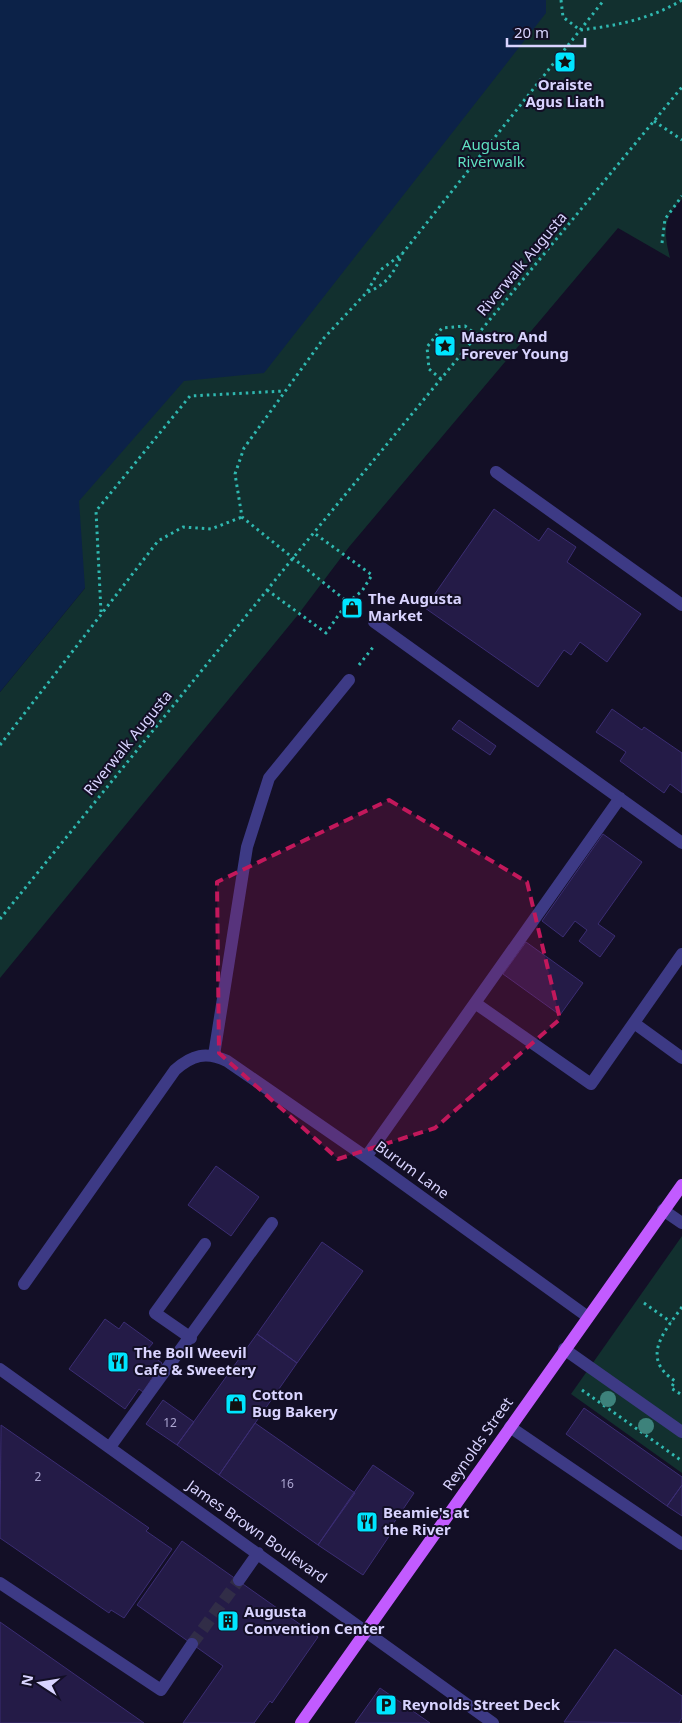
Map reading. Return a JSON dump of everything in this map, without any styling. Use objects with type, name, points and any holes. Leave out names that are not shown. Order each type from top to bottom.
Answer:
[{"type":"main road","name":"Reynolds Street","points":[[301,1723],[682,1184]]},
{"type":"street","points":[[496,472],[682,605]]},
{"type":"street","points":[[374,622],[682,843]]},
{"type":"street","points":[[24,1284],[175,1070],[187,1060],[202,1054],[214,1055],[247,847],[269,778],[349,680]]},
{"type":"street","points":[[366,1157],[620,798]]},
{"type":"street","points":[[475,1004],[591,1084],[682,954]]},
{"type":"street","points":[[634,1023],[682,1058]]},
{"type":"street","name":"Burum Lane","points":[[214,1055],[227,1061],[366,1157],[588,1317]]},
{"type":"street","points":[[664,1210],[682,1223]]},
{"type":"street","points":[[110,1448],[272,1223]]},
{"type":"street","points":[[191,1338],[155,1313],[205,1244]]},
{"type":"street","points":[[564,1349],[682,1432]]},
{"type":"street","name":"James Brown Boulevard","points":[[0,1369],[258,1552],[493,1723]]},
{"type":"street","points":[[510,1427],[682,1544]]},
{"type":"street","points":[[238,1580],[258,1552]]},
{"type":"street","points":[[0,1583],[161,1690],[192,1644]]},
{"type":"path","points":[[561,0],[563,17],[580,30],[634,21],[682,0]]},
{"type":"path","points":[[367,292],[386,282],[394,273],[402,254],[604,0]]},
{"type":"path","name":"Riverwalk Augusta","points":[[0,919],[302,547],[682,87]]},
{"type":"path","points":[[654,121],[682,140]]},
{"type":"path","points":[[662,243],[665,219],[682,196]]},
{"type":"path","points":[[374,622],[347,603],[242,517],[235,474],[244,448],[324,338],[367,292],[378,271],[402,254]]},
{"type":"path","points":[[441,379],[429,370],[427,347],[442,328],[465,326],[477,335]]},
{"type":"path","points":[[101,613],[96,512],[190,396],[285,391]]},
{"type":"path","points":[[0,745],[158,541],[183,527],[211,530],[242,517]]},
{"type":"path","points":[[267,590],[326,633],[347,603],[362,590],[372,575],[314,533]]},
{"type":"path","points":[[349,680],[385,630]]},
{"type":"path","points":[[644,1303],[671,1322]]},
{"type":"path","points":[[682,1307],[660,1339],[658,1359],[663,1372],[675,1381],[671,1388],[682,1395]]},
{"type":"path","points":[[582,1390],[682,1462]]},
{"type":"highlighted area","points":[[389,800],[527,882],[560,1019],[435,1128],[338,1159],[219,1053],[217,882]]},
{"type":"green space","name":"Augusta Riverwalk","points":[[427,0],[682,0],[682,199],[671,213],[666,227],[670,258],[618,228],[349,547],[297,616],[0,978],[0,692],[85,588],[28,510]]},
{"type":"green space","points":[[682,1236],[682,1473],[571,1394]]},
{"type":"water","points":[[0,0],[546,0],[546,13],[264,373],[184,381],[79,501],[85,588],[0,692]]},
{"type":"building","points":[[494,509],[539,541],[548,528],[576,547],[567,562],[641,614],[607,662],[580,642],[571,655],[564,650],[538,687],[425,608]]},
{"type":"building","points":[[612,709],[642,730],[644,727],[682,753],[682,793],[670,784],[664,793],[620,761],[626,752],[596,732]]},
{"type":"building","points":[[459,720],[496,746],[490,755],[452,729]]},
{"type":"building","points":[[603,834],[642,862],[598,924],[615,936],[600,957],[579,941],[587,930],[575,921],[563,937],[542,921]]},
{"type":"building","points":[[526,942],[583,983],[560,1015],[503,974]]},
{"type":"building","points":[[216,1166],[259,1197],[231,1236],[188,1205]]},
{"type":"building","points":[[322,1242],[363,1271],[297,1363],[257,1334]]},
{"type":"building","points":[[105,1319],[119,1329],[124,1322],[153,1343],[146,1351],[162,1363],[143,1392],[139,1389],[125,1409],[69,1369]]},
{"type":"building","points":[[257,1334],[297,1363],[219,1475],[177,1445]]},
{"type":"building","points":[[163,1400],[194,1422],[177,1445],[146,1424]]},
{"type":"building","points":[[584,1408],[682,1477],[682,1485],[667,1506],[566,1434]]},
{"type":"building","points":[[255,1423],[355,1493],[318,1545],[219,1475]]},
{"type":"building","points":[[1,1425],[149,1528],[146,1531],[172,1549],[124,1618],[111,1610],[109,1613],[0,1538]]},
{"type":"building","points":[[373,1465],[414,1493],[393,1524],[396,1526],[363,1575],[318,1545]]},
{"type":"building","points":[[682,1485],[682,1516],[667,1506]]},
{"type":"building","name":"Augusta Convention Center","points":[[182,1541],[318,1637],[272,1703],[270,1701],[254,1723],[183,1723],[223,1666],[137,1605]]},
{"type":"building","points":[[0,1622],[144,1723],[0,1723]]},
{"type":"building","points":[[615,1649],[682,1696],[682,1718],[679,1723],[564,1722]]},
{"type":"building","name":"Reynolds Street Deck","points":[[380,1688],[430,1723],[355,1723]]},
{"type":"tunnel","points":[[192,1644],[239,1580]]},
{"type":"place","name":"Oraiste Agus Liath","points":[[565,62]]},
{"type":"place","name":"Mastro And Forever Young","points":[[445,346]]},
{"type":"place","name":"The Augusta Market","points":[[352,608]]},
{"type":"place","name":"The Boll Weevil Cafe & Sweetery","points":[[118,1362]]},
{"type":"place","name":"Cotton Bug Bakery","points":[[236,1404]]},
{"type":"place","name":"Beamie's at the River","points":[[367,1522]]},
{"type":"place","name":"Augusta Convention Center","points":[[228,1621]]},
{"type":"place","name":"Reynolds Street Deck","points":[[386,1705]]}]
